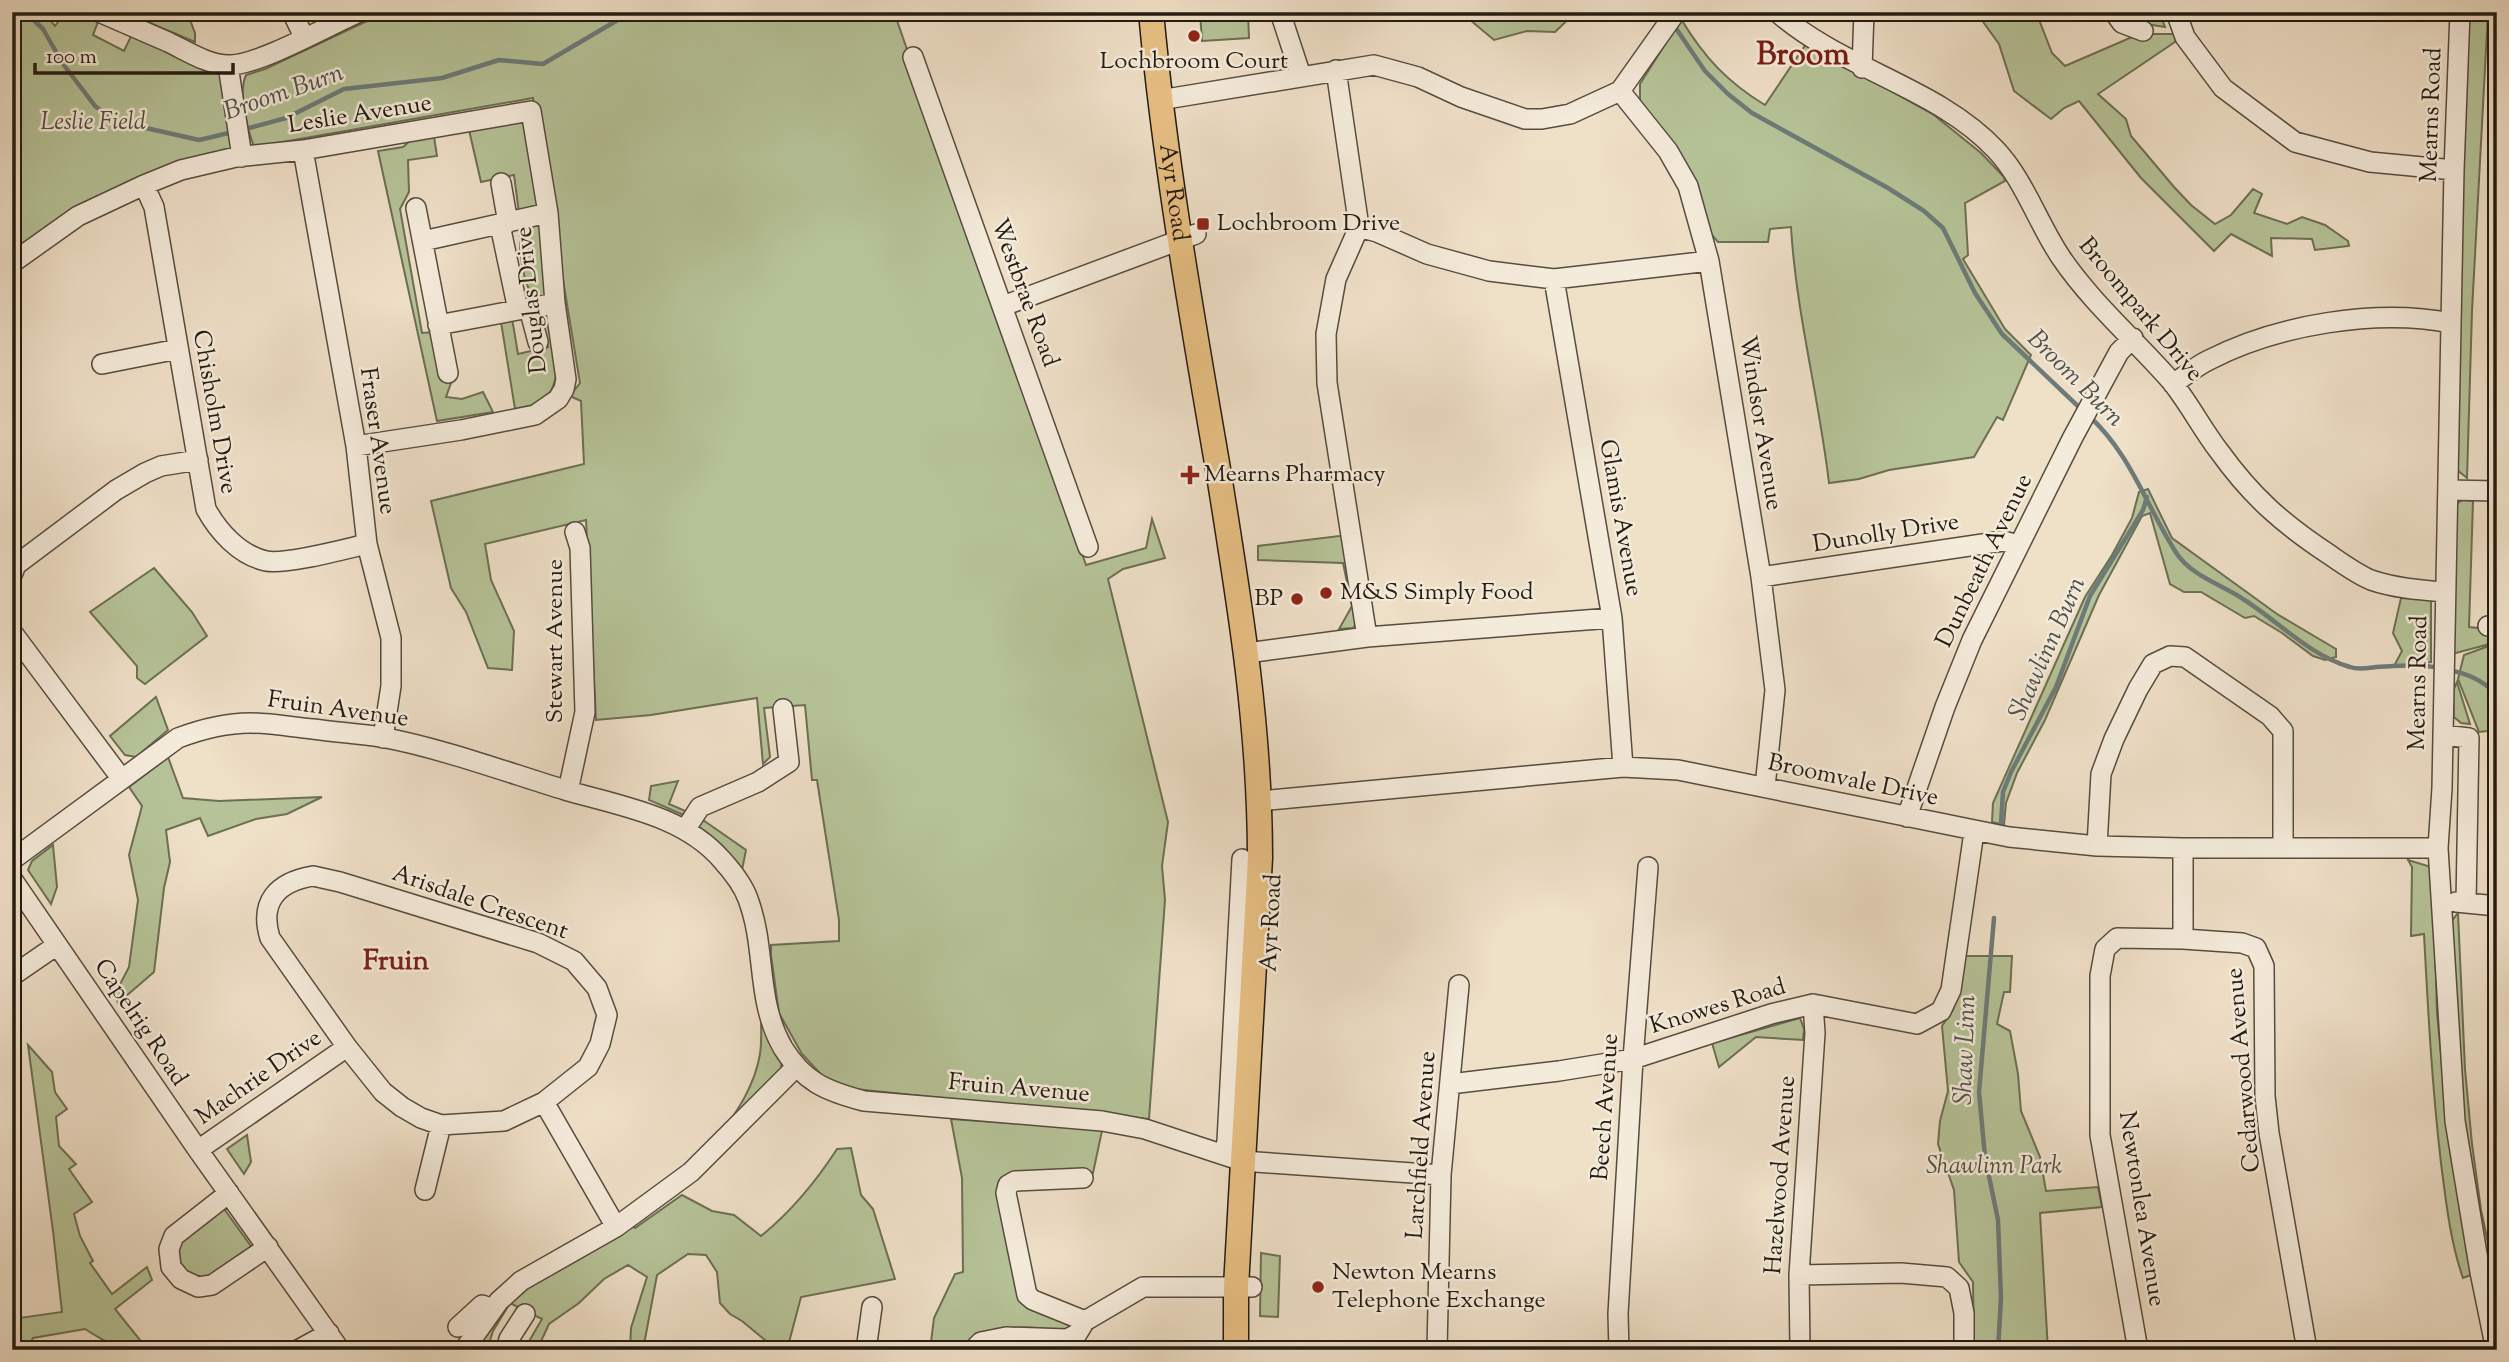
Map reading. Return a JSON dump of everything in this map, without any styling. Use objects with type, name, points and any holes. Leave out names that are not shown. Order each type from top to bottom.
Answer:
[{"type":"main road","name":"Ayr Road","points":[[1151,12],[1168,100],[1205,332],[1202,374],[1223,503],[1254,653],[1255,727],[1268,801],[1241,1159],[1244,1287],[1252,1350]]},
{"type":"main road","name":"Ayr Road","points":[[1166,12],[1168,100]]},
{"type":"main road","name":"Ayr Road","points":[[1236,1350],[1244,1287]]},
{"type":"street","points":[[99,12],[204,58],[228,65],[251,61],[359,12]]},
{"type":"street","points":[[292,12],[304,37]]},
{"type":"street","points":[[1280,12],[1301,76]]},
{"type":"street","points":[[1168,100],[1374,65],[1418,77],[1461,97],[1525,119],[1542,119],[1570,114],[1620,91],[1676,12]]},
{"type":"street","name":"Broompark Drive","points":[[1777,12],[1797,30],[1862,68],[1946,110],[1978,132],[2014,174],[2060,257],[2081,285],[2174,384],[2217,450],[2248,490],[2269,511],[2308,541],[2371,580],[2409,589],[2444,592]]},
{"type":"street","points":[[1862,68],[1864,12]]},
{"type":"street","points":[[2114,12],[2122,23],[2143,31]]},
{"type":"street","points":[[2176,12],[2185,37],[2223,88],[2295,142],[2370,162],[2454,170]]},
{"type":"street","name":"Mearns Road","points":[[2460,12],[2438,848],[2455,1121],[2496,1350]]},
{"type":"street","name":"Westbrae Road","points":[[913,57],[1088,547]]},
{"type":"street","points":[[228,65],[240,149]]},
{"type":"street","points":[[1336,70],[1359,227],[1336,279],[1326,334],[1327,383],[1367,637]]},
{"type":"street","name":"Windsor Avenue","points":[[1620,91],[1668,151],[1688,186],[1709,261],[1761,577],[1775,690],[1765,787]]},
{"type":"street","name":"Leslie Avenue","points":[[12,263],[78,216],[144,185],[240,149],[303,150],[531,111]]},
{"type":"street","name":"Douglas Drive","points":[[356,446],[461,430],[535,415],[558,399],[564,389],[566,379],[555,303],[548,213],[531,111]]},
{"type":"street","name":"Fraser Avenue","points":[[303,150],[356,446],[367,544],[391,638],[391,686],[383,738]]},
{"type":"street","points":[[501,183],[504,224],[524,309],[538,342]]},
{"type":"street","name":"Chisholm Drive","points":[[144,185],[154,207],[206,509],[214,524],[240,550],[267,561],[307,557],[367,544]]},
{"type":"street","points":[[416,208],[448,373]]},
{"type":"street","points":[[422,241],[548,213]]},
{"type":"street","points":[[1359,227],[1427,254],[1489,271],[1554,279],[1709,261]]},
{"type":"street","points":[[1003,306],[1189,237]]},
{"type":"street","name":"Glamis Avenue","points":[[1554,279],[1612,618],[1623,767]]},
{"type":"street","points":[[438,326],[555,303]]},
{"type":"street","points":[[2174,384],[2207,360],[2246,344],[2307,326],[2362,319],[2427,318],[2451,323]]},
{"type":"street","name":"Dunbeath Avenue","points":[[1906,817],[1972,640],[2073,437],[2119,352],[2133,338]]},
{"type":"street","points":[[102,364],[178,349]]},
{"type":"street","points":[[12,575],[16,565],[116,490],[161,466],[198,460]]},
{"type":"street","points":[[2448,489],[2497,491]]},
{"type":"street","name":"Stewart Avenue","points":[[568,791],[585,712],[580,548],[575,532]]},
{"type":"street","name":"Dunolly Drive","points":[[1761,577],[2003,541],[2018,545]]},
{"type":"street","points":[[1254,653],[1367,637],[1612,618]]},
{"type":"street","points":[[12,632],[121,778]]},
{"type":"street","points":[[2097,845],[2101,774],[2138,689],[2153,664],[2170,656],[2185,657],[2270,716],[2283,731],[2283,847]]},
{"type":"street","points":[[685,830],[700,807],[758,782],[789,762],[783,709]]},
{"type":"street","name":"Fruin Avenue","points":[[12,860],[178,738],[223,724],[252,723],[383,738],[653,815],[703,841],[733,874],[748,897],[758,932],[766,1008],[771,1027],[795,1068],[816,1084],[839,1094],[864,1101],[1102,1121],[1145,1129],[1241,1159],[1441,1175]]},
{"type":"street","points":[[2443,735],[2469,738],[2466,903]]},
{"type":"street","name":"Broomvale Drive","points":[[1268,801],[1623,767],[1678,770],[1975,832],[2097,845],[2183,848],[2438,848]]},
{"type":"street","name":"Knowes Road","points":[[1450,1084],[1633,1059],[1813,1003],[1917,1024],[1941,1011],[1951,990],[1975,832]]},
{"type":"street","points":[[2183,848],[2183,939]]},
{"type":"street","name":"Ayr Road","points":[[1241,1159],[1227,1142],[1242,859]]},
{"type":"street","name":"Beech Avenue","points":[[1619,1350],[1618,1314],[1647,867]]},
{"type":"street","name":"Arisdale Crescent","points":[[313,876],[340,882],[538,943],[574,961],[597,988],[607,1015],[600,1044],[588,1067],[544,1102],[504,1122],[441,1125],[402,1107],[383,1092],[347,1047],[286,963],[270,938],[265,923],[267,906],[278,890],[295,879],[313,876]]},
{"type":"street","name":"Capelrig Road","points":[[12,879],[198,1150],[340,1350]]},
{"type":"street","points":[[2441,901],[2497,906]]},
{"type":"street","name":"Newtonlea Avenue","points":[[2138,1350],[2100,1135],[2101,976],[2105,949],[2117,938],[2183,939]]},
{"type":"street","name":"Cedarwood Avenue","points":[[2183,939],[2242,943],[2256,948],[2264,966],[2265,1096],[2306,1350]]},
{"type":"street","points":[[12,976],[57,945]]},
{"type":"street","name":"Larchfield Avenue","points":[[1437,1350],[1441,1175],[1459,985]]},
{"type":"street","name":"Hazelwood Avenue","points":[[1800,1350],[1798,1275],[1815,1034],[1813,1003]]},
{"type":"street","name":"Machrie Drive","points":[[198,1150],[347,1047]]},
{"type":"street","points":[[464,1350],[493,1309],[521,1281],[616,1227],[691,1172],[795,1068]]},
{"type":"street","points":[[544,1102],[616,1227]]},
{"type":"street","points":[[425,1190],[441,1125]]},
{"type":"street","points":[[1083,1178],[1016,1181],[1008,1185],[1006,1193],[1027,1295],[1032,1300],[1085,1321]]},
{"type":"street","points":[[229,1193],[174,1236],[169,1249],[171,1267],[181,1279],[203,1287],[212,1285],[268,1247]]},
{"type":"street","points":[[1798,1275],[1901,1273],[1947,1277],[1959,1288],[1964,1313],[1964,1350]]},
{"type":"street","points":[[973,1350],[981,1342],[1006,1337],[1068,1339],[1077,1334],[1085,1321],[1143,1287],[1244,1287]]},
{"type":"street","points":[[458,1327],[481,1305],[493,1309]]},
{"type":"street","points":[[866,1350],[872,1307]]},
{"type":"street","points":[[506,1350],[509,1339],[525,1314]]},
{"type":"street","points":[[298,1350],[329,1333]]},
{"type":"green space","name":"Leslie Field","points":[[12,12],[43,12],[55,26],[66,12],[99,12],[101,14],[93,35],[124,51],[135,28],[228,65],[242,157],[78,216],[12,263]]},
{"type":"green space","points":[[124,12],[187,12],[195,33],[195,42]]},
{"type":"green space","points":[[386,12],[453,16],[463,12],[894,12],[1086,565],[1146,548],[1152,519],[1165,558],[1123,569],[1108,579],[1168,822],[1162,866],[1165,900],[1149,1119],[845,1088],[828,1082],[802,1054],[779,1013],[771,955],[771,945],[839,941],[839,920],[817,780],[812,780],[805,705],[764,708],[770,757],[763,764],[757,698],[651,715],[596,720],[586,520],[485,544],[491,580],[514,631],[512,670],[488,668],[466,612],[451,588],[431,501],[584,464],[581,401],[570,396],[580,383],[533,98],[254,147],[244,111],[243,91],[246,75],[265,69]]},
{"type":"green space","points":[[1200,12],[1248,12],[1249,38],[1202,41]]},
{"type":"green space","points":[[1453,12],[1576,12],[1555,32],[1527,31],[1494,40],[1469,19]]},
{"type":"green space","points":[[1976,12],[2036,12],[2052,53],[2065,66],[2139,34],[2176,34],[2175,42],[2098,94],[2126,119],[2131,136],[2191,205],[2215,224],[2231,215],[2253,189],[2262,194],[2254,213],[2287,224],[2302,217],[2325,225],[2348,241],[2349,246],[2315,250],[2312,239],[2271,238],[2272,256],[2231,234],[2214,251],[2141,178],[2079,101],[2064,108],[2051,119],[2014,91],[1999,44]]},
{"type":"green space","points":[[2120,12],[2159,12],[2165,27],[2133,22]]},
{"type":"green space","points":[[2466,12],[2488,12],[2472,311],[2467,478],[2456,469]]},
{"type":"green space","points":[[1681,19],[1717,68],[1765,105],[1806,44],[1934,115],[1981,153],[2004,177],[2005,181],[1965,203],[1968,255],[1963,259],[2005,329],[2031,355],[2003,420],[1997,417],[1974,457],[1889,470],[1859,479],[1829,483],[1798,291],[1791,227],[1770,229],[1768,242],[1718,242],[1711,234],[1672,144],[1640,101],[1640,84]]},
{"type":"green space","points":[[521,119],[529,124],[542,207],[519,213],[514,175],[481,182],[469,130]]},
{"type":"green space","points":[[434,137],[437,156],[408,160],[409,192],[400,209],[422,333],[434,332],[443,380],[451,383],[446,397],[462,399],[483,392],[493,412],[437,421],[378,151],[403,147],[412,139]]},
{"type":"green space","points":[[540,224],[548,294],[537,300],[525,277],[520,235],[521,227]]},
{"type":"green space","points":[[548,308],[557,361],[553,387],[546,397],[536,404],[515,409],[501,322],[512,318],[518,354],[548,347],[540,313]]},
{"type":"green space","points":[[2148,489],[2172,538],[2277,614],[2336,649],[2336,657],[2325,660],[2313,656],[2254,616],[2245,618],[2201,592],[2184,592],[2170,584],[2150,513],[2142,516],[2099,595],[2045,720],[2017,773],[2006,803],[2004,825],[1992,822],[1993,803],[2085,597],[2132,518],[2139,492]]},
{"type":"green space","points":[[2463,500],[2473,501],[2469,627],[2497,630],[2497,639],[2486,645],[2452,654],[2457,503]]},
{"type":"green space","points":[[1347,535],[1362,617],[1353,628],[1339,629],[1352,606],[1343,563],[1258,560],[1258,546]]},
{"type":"green space","points":[[154,568],[192,612],[207,636],[145,684],[137,678],[137,666],[90,612]]},
{"type":"green space","points":[[2401,598],[2431,599],[2431,662],[2394,666],[2402,651],[2393,633]]},
{"type":"green space","points":[[2497,643],[2497,730],[2479,732],[2458,679],[2464,655]]},
{"type":"green space","points":[[2457,682],[2470,724],[2461,723],[2454,717],[2453,691]]},
{"type":"green space","points":[[156,697],[168,730],[136,757],[125,755],[110,736]]},
{"type":"green space","points":[[168,757],[183,798],[219,801],[322,797],[287,814],[256,819],[208,836],[200,818],[166,830],[170,862],[164,888],[154,972],[118,1003],[115,994],[129,967],[138,900],[129,855],[142,806],[129,787]]},
{"type":"green space","points":[[678,781],[669,804],[690,813],[688,817],[649,800],[651,786]]},
{"type":"green space","points":[[703,820],[746,850],[742,870],[697,825]]},
{"type":"green space","points":[[53,845],[57,887],[51,904],[28,870],[32,861]]},
{"type":"green space","points":[[2408,860],[2428,866],[2433,872],[2437,1013],[2448,1127],[2471,1275],[2463,1278],[2452,1235],[2441,1163],[2424,934],[2411,936],[2412,867]]},
{"type":"green space","points":[[2458,913],[2465,1069],[2472,1144],[2481,1210],[2497,1284],[2497,1323],[2462,1113],[2450,923]]},
{"type":"green space","name":"Shawlinn Park","points":[[1966,956],[2012,956],[2010,992],[2004,992],[1997,1024],[2010,1031],[2021,1111],[2040,1157],[2046,1191],[2098,1187],[2102,1207],[2040,1213],[2048,1350],[1974,1350],[1973,1282],[1959,1262],[1954,1190],[1938,1144],[1940,1121],[1948,1091],[1942,1026],[1953,1010]]},
{"type":"green space","points":[[761,1016],[782,1059],[781,1069],[719,1136],[739,1108],[754,1077],[761,1049]]},
{"type":"green space","points":[[1800,1018],[1804,1029],[1803,1040],[1756,1037],[1719,1067],[1712,1043]]},
{"type":"green space","points":[[28,1045],[52,1072],[55,1092],[67,1109],[56,1117],[59,1146],[76,1164],[69,1169],[92,1202],[74,1214],[80,1236],[93,1261],[90,1263],[112,1294],[147,1267],[152,1280],[115,1309],[148,1350],[115,1345],[85,1329],[33,1338],[26,1350],[12,1350],[12,1319],[62,1312]]},
{"type":"green space","points":[[951,1119],[1056,1126],[1103,1126],[1093,1173],[1013,1173],[1019,1284],[1074,1323],[1070,1332],[1010,1328],[976,1338],[963,1350],[930,1350],[934,1318],[955,1274],[963,1272],[962,1178]]},
{"type":"green space","points":[[247,1135],[251,1162],[244,1174],[227,1149]]},
{"type":"green space","points":[[851,1148],[861,1195],[873,1209],[895,1279],[801,1297],[787,1350],[753,1350],[765,1340],[730,1314],[720,1303],[717,1272],[706,1255],[688,1254],[657,1275],[643,1350],[630,1350],[631,1328],[647,1277],[628,1265],[604,1279],[579,1303],[549,1324],[537,1350],[524,1350],[542,1319],[510,1303],[493,1331],[487,1350],[475,1350],[509,1301],[630,1224],[635,1228],[682,1195],[712,1211],[734,1215],[761,1236],[802,1196],[837,1149]]},
{"type":"green space","points":[[222,1206],[253,1249],[203,1280],[191,1276],[181,1268],[178,1260],[181,1243],[192,1229]]},
{"type":"green space","points":[[1261,1253],[1280,1256],[1278,1317],[1260,1316]]},
{"type":"waterway","name":"Broom Burn","points":[[25,12],[43,29],[63,64],[95,106],[115,121],[199,140],[233,132]]},
{"type":"waterway","name":"Broom Burn","points":[[242,130],[286,118],[344,89],[442,78],[499,60],[543,64],[636,12]]},
{"type":"waterway","name":"Broom Burn","points":[[1673,24],[1705,71],[1752,113],[1888,188],[1924,211],[1943,228],[1975,293],[2002,334],[2082,410]]},
{"type":"waterway","name":"Broom Burn","points":[[2089,416],[2116,447],[2177,554],[2191,568],[2243,599],[2307,646],[2335,662],[2356,668],[2440,668]]},
{"type":"waterway","name":"Shawlinn Burn","points":[[2001,824],[2003,792],[2011,772],[2056,687],[2090,596],[2143,510],[2147,497]]},
{"type":"waterway","name":"Broom Burn","points":[[2449,670],[2474,678],[2497,694]]},
{"type":"waterway","name":"Shaw Linn","points":[[1994,918],[1979,1092],[1985,1157],[1998,1220],[2001,1298],[1998,1350]]},
{"type":"place","name":"Lochbroom Court","points":[[1194,36]]},
{"type":"place","name":"Lochbroom Drive","points":[[1203,224]]},
{"type":"place","name":"Mearns Pharmacy","points":[[1190,475]]},
{"type":"place","name":"M&S Simply Food","points":[[1326,593]]},
{"type":"place","name":"BP","points":[[1297,599]]},
{"type":"place","name":"Newton Mearns Telephone Exchange","points":[[1318,1287]]},
{"type":"district","name":"Broom","points":[[1803,56]]},
{"type":"district","name":"Fruin","points":[[396,962]]}]
